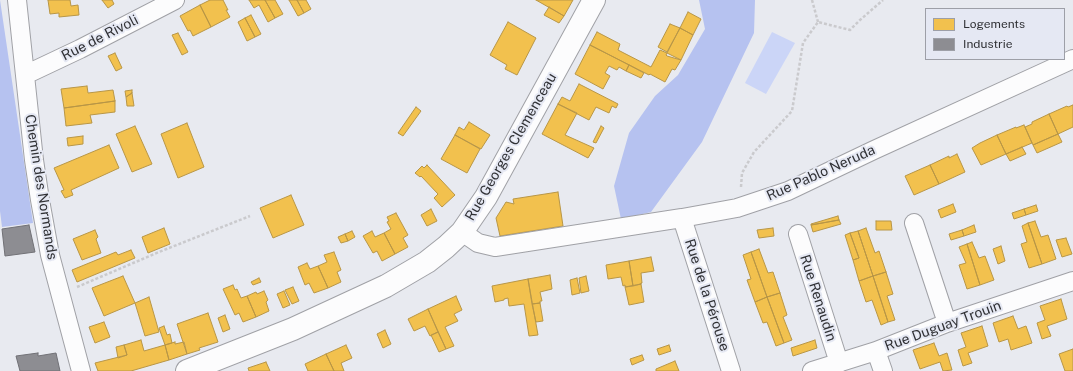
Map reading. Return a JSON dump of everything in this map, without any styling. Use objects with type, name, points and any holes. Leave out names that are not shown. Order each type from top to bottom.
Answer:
[{"type":"main road","name":"Rue Georges Clemenceau","points":[[187,371],[293,329],[386,286],[427,262],[446,247],[462,232],[486,197],[594,0]]},
{"type":"street","name":"Chemin des Normands","points":[[17,0],[35,166],[50,255],[81,371]]},
{"type":"street","name":"Rue de Rivoli","points":[[25,75],[80,49],[174,0]]},
{"type":"street","name":"Rue Pablo Neruda","points":[[462,232],[478,243],[495,247],[737,208],[788,191],[1073,59]]},
{"type":"street","name":"Rue de la Pérouse","points":[[682,218],[731,371]]},
{"type":"street","points":[[914,223],[947,323]]},
{"type":"street","name":"Rue Renaudin","points":[[798,234],[839,363]]},
{"type":"street","name":"Rue Duguay Trouin","points":[[812,371],[876,351],[947,323],[1073,281]]},
{"type":"street","points":[[876,351],[883,371]]},
{"type":"path","points":[[812,0],[818,22]]},
{"type":"path","points":[[818,22],[850,30],[883,0]]},
{"type":"path","points":[[746,205],[741,187],[742,173],[754,152],[792,111],[803,43],[818,22]]},
{"type":"path","points":[[77,287],[159,252],[250,216]]},
{"type":"shaded area","points":[[0,0],[33,223],[2,227],[0,211]]},
{"type":"shaded area","points":[[699,0],[755,0],[754,33],[702,142],[651,212],[621,219],[614,186],[629,133],[655,96],[678,75],[705,29]]},
{"type":"shaded area","points":[[772,32],[795,43],[766,94],[745,83]]},
{"type":"building: Logements","points":[[48,0],[70,0],[71,6],[78,5],[79,15],[59,17],[59,13],[50,14]]},
{"type":"building: Logements","points":[[102,0],[112,0],[114,4],[108,8]]},
{"type":"building: Logements","points":[[210,0],[223,0],[230,17],[211,27],[200,5]]},
{"type":"building: Logements","points":[[249,0],[265,0],[275,18],[268,22],[259,5],[254,8]]},
{"type":"building: Logements","points":[[265,0],[275,0],[283,14],[275,18]]},
{"type":"building: Logements","points":[[289,0],[297,0],[304,13],[298,16]]},
{"type":"building: Logements","points":[[297,0],[306,0],[311,9],[304,13]]},
{"type":"building: Logements","points":[[536,0],[573,0],[564,16]]},
{"type":"building: Logements","points":[[200,5],[211,27],[193,36],[190,30],[188,31],[180,16]]},
{"type":"building: Logements","points":[[549,7],[564,16],[559,23],[544,15]]},
{"type":"building: Logements","points":[[688,12],[701,19],[693,35],[680,28]]},
{"type":"building: Logements","points":[[251,15],[261,34],[255,37],[245,18]]},
{"type":"building: Logements","points":[[245,18],[255,37],[247,41],[238,22]]},
{"type":"building: Logements","points":[[508,22],[536,38],[517,75],[505,69],[507,65],[490,55]]},
{"type":"building: Logements","points":[[670,24],[680,28],[667,52],[658,47]]},
{"type":"building: Logements","points":[[680,28],[693,35],[681,60],[667,53]]},
{"type":"building: Logements","points":[[597,32],[620,44],[618,50],[651,67],[660,50],[667,53],[667,56],[681,60],[675,70],[672,69],[665,82],[590,45]]},
{"type":"building: Logements","points":[[178,33],[188,52],[182,55],[172,35]]},
{"type":"building: Logements","points":[[590,45],[629,65],[626,71],[619,67],[617,70],[609,66],[605,73],[610,76],[603,89],[575,74]]},
{"type":"building: Logements","points":[[115,53],[122,68],[116,71],[108,56]]},
{"type":"building: Logements","points":[[629,65],[644,73],[641,78],[626,71]]},
{"type":"building: Logements","points":[[579,84],[618,104],[616,108],[612,106],[609,113],[596,107],[589,120],[558,104],[562,97],[570,101]]},
{"type":"building: Logements","points":[[87,86],[88,93],[113,90],[115,101],[64,108],[61,89]]},
{"type":"building: Logements","points":[[132,90],[132,93],[126,97],[125,91]]},
{"type":"building: Logements","points":[[132,93],[134,106],[127,106],[126,97]]},
{"type":"building: Logements","points":[[115,101],[115,112],[90,115],[92,123],[66,126],[64,108]]},
{"type":"building: Logements","points":[[558,104],[577,113],[565,135],[594,148],[588,158],[542,134]]},
{"type":"building: Logements","points":[[1073,105],[1073,127],[1058,134],[1049,114]]},
{"type":"building: Logements","points":[[416,107],[421,111],[403,136],[398,133]]},
{"type":"building: Logements","points":[[1049,114],[1058,134],[1033,145],[1025,127]]},
{"type":"building: Logements","points":[[469,122],[490,135],[481,149],[455,135],[459,127],[464,130]]},
{"type":"building: Logements","points":[[187,123],[204,167],[178,178],[161,134]]},
{"type":"building: Logements","points":[[1024,125],[1032,143],[1006,154],[997,135]]},
{"type":"building: Logements","points":[[135,126],[152,164],[132,172],[116,134]]},
{"type":"building: Logements","points":[[601,126],[604,128],[596,143],[593,142]]},
{"type":"building: Logements","points":[[1058,134],[1062,142],[1037,153],[1033,145]]},
{"type":"building: Logements","points":[[455,135],[480,149],[467,173],[441,159]]},
{"type":"building: Logements","points":[[997,135],[1006,154],[981,165],[972,148]]},
{"type":"building: Logements","points":[[83,136],[83,144],[68,146],[67,138]]},
{"type":"building: Logements","points":[[109,145],[119,168],[71,190],[73,195],[65,198],[61,191],[64,190],[54,168]]},
{"type":"building: Logements","points":[[1022,147],[1026,154],[1010,161],[1006,154]]},
{"type":"building: Logements","points":[[957,154],[965,172],[939,184],[930,165]]},
{"type":"building: Logements","points":[[427,165],[455,195],[442,207],[434,198],[438,194],[421,176],[420,177],[415,173],[422,166],[424,168]]},
{"type":"building: Logements","points":[[930,165],[939,184],[914,195],[905,176]]},
{"type":"building: Logements","points":[[558,192],[563,226],[500,236],[496,218],[506,202],[514,204],[513,199]]},
{"type":"building: Logements","points":[[291,195],[304,225],[273,238],[260,208]]},
{"type":"building: Logements","points":[[953,204],[956,212],[941,218],[938,210]]},
{"type":"building: Logements","points":[[1036,205],[1038,211],[1026,215],[1024,209]]},
{"type":"building: Logements","points":[[431,209],[437,221],[427,226],[421,215]]},
{"type":"building: Logements","points":[[1024,209],[1026,215],[1014,219],[1012,213]]},
{"type":"building: Logements","points":[[396,213],[408,235],[403,238],[408,247],[395,254],[384,233],[391,229],[387,222],[389,221],[387,217]]},
{"type":"building: Logements","points":[[838,216],[839,220],[811,225],[811,224]]},
{"type":"building: Logements","points":[[839,220],[841,224],[813,232],[811,225]]},
{"type":"building: Logements","points":[[876,221],[891,221],[892,230],[876,230]]},
{"type":"building: Logements","points":[[1035,221],[1041,237],[1048,235],[1056,259],[1042,264],[1028,223]]},
{"type":"building: Logements","points":[[1028,223],[1042,264],[1029,268],[1021,244],[1027,242],[1022,226]]},
{"type":"building: Logements","points":[[974,225],[976,232],[964,236],[962,230]]},
{"type":"building: Logements","points":[[164,228],[170,244],[148,253],[142,237]]},
{"type":"building: Logements","points":[[773,228],[774,236],[759,238],[757,230]]},
{"type":"building: Logements","points":[[866,228],[875,253],[879,251],[886,272],[873,276],[858,231]]},
{"type":"building: Logements","points":[[95,230],[98,237],[96,239],[101,253],[82,260],[73,239]]},
{"type":"building: Logements","points":[[962,230],[964,236],[951,240],[949,234]]},
{"type":"building: Logements","points":[[352,231],[355,237],[348,241],[345,234]]},
{"type":"building: Logements","points":[[372,231],[375,237],[384,233],[395,254],[382,261],[377,251],[373,253],[363,236]]},
{"type":"building: Logements","points":[[858,231],[873,276],[859,281],[853,260],[859,258],[850,233]]},
{"type":"building: Logements","points":[[850,233],[859,258],[853,260],[845,235]]},
{"type":"building: Logements","points":[[345,234],[348,241],[341,243],[338,237]]},
{"type":"building: Logements","points":[[1066,238],[1072,254],[1062,257],[1056,240]]},
{"type":"building: Logements","points":[[972,242],[979,258],[985,256],[994,280],[980,285],[967,244]]},
{"type":"building: Logements","points":[[967,244],[980,285],[967,289],[959,265],[966,263],[959,247]]},
{"type":"building: Logements","points":[[1001,246],[1005,261],[998,264],[993,249]]},
{"type":"building: Logements","points":[[759,249],[768,273],[773,272],[780,293],[767,297],[751,252]]},
{"type":"building: Logements","points":[[131,250],[135,258],[77,282],[72,270],[116,252],[118,255]]},
{"type":"building: Logements","points":[[334,252],[341,270],[337,272],[341,282],[328,288],[318,266],[327,262],[324,255]]},
{"type":"building: Logements","points":[[751,252],[767,297],[755,302],[747,280],[751,279],[743,255]]},
{"type":"building: Logements","points":[[651,257],[654,271],[641,273],[642,283],[633,286],[629,261]]},
{"type":"building: Logements","points":[[629,261],[633,286],[623,286],[621,277],[608,279],[606,265]]},
{"type":"building: Logements","points":[[307,263],[310,269],[318,266],[328,288],[314,293],[309,283],[305,285],[298,267]]},
{"type":"building: Logements","points":[[886,272],[893,294],[887,296],[895,320],[888,322],[873,276]]},
{"type":"building: Logements","points":[[550,275],[552,289],[540,292],[542,301],[540,301],[540,303],[532,304],[528,279]]},
{"type":"building: Logements","points":[[123,276],[135,303],[104,316],[92,288]]},
{"type":"building: Logements","points":[[586,276],[589,291],[581,293],[579,278]]},
{"type":"building: Logements","points":[[873,276],[888,322],[881,325],[872,300],[866,302],[859,281]]},
{"type":"building: Logements","points":[[259,278],[261,282],[253,285],[251,282]]},
{"type":"building: Logements","points":[[577,278],[580,293],[572,295],[570,280]]},
{"type":"building: Logements","points":[[528,279],[538,335],[529,336],[524,304],[509,306],[508,298],[495,302],[492,286]]},
{"type":"building: Logements","points":[[641,284],[644,302],[629,305],[625,287]]},
{"type":"building: Logements","points":[[233,285],[235,290],[237,289],[241,298],[247,296],[256,317],[243,322],[239,313],[235,315],[223,289]]},
{"type":"building: Logements","points":[[293,287],[299,301],[292,304],[285,290]]},
{"type":"building: Logements","points":[[264,291],[268,300],[266,302],[269,311],[256,317],[247,296],[256,292],[257,294]]},
{"type":"building: Logements","points":[[284,291],[290,305],[283,308],[277,294]]},
{"type":"building: Logements","points":[[780,293],[787,315],[783,317],[792,340],[784,343],[767,297]]},
{"type":"building: Logements","points":[[456,296],[462,310],[454,314],[458,321],[445,327],[454,346],[446,349],[428,309]]},
{"type":"building: Logements","points":[[149,297],[159,332],[145,336],[135,303]]},
{"type":"building: Logements","points":[[767,297],[784,343],[776,346],[767,322],[763,323],[755,302]]},
{"type":"building: Logements","points":[[1061,299],[1067,319],[1047,326],[1051,336],[1042,339],[1037,323],[1045,320],[1040,306]]},
{"type":"building: Logements","points":[[540,303],[543,321],[536,322],[532,304]]},
{"type":"building: Logements","points":[[428,309],[438,332],[430,336],[425,326],[414,331],[408,319]]},
{"type":"building: Logements","points":[[208,313],[218,342],[199,348],[200,350],[187,354],[177,324]]},
{"type":"building: Logements","points":[[225,315],[230,329],[223,332],[218,318]]},
{"type":"building: Logements","points":[[1013,316],[1018,329],[1026,326],[1032,343],[1011,350],[1008,339],[999,342],[993,323]]},
{"type":"building: Logements","points":[[104,322],[110,337],[95,343],[89,327]]},
{"type":"building: Logements","points":[[164,326],[167,335],[170,334],[172,343],[165,345],[159,328]]},
{"type":"building: Logements","points":[[982,326],[988,346],[968,353],[972,363],[963,366],[958,350],[966,347],[961,333]]},
{"type":"building: Logements","points":[[385,330],[391,344],[383,348],[377,334]]},
{"type":"building: Logements","points":[[438,332],[446,349],[439,352],[431,335]]},
{"type":"building: Logements","points":[[141,340],[144,351],[165,345],[169,360],[131,371],[98,371],[95,363],[127,355],[124,345]]},
{"type":"building: Logements","points":[[815,340],[817,348],[793,356],[791,348]]},
{"type":"building: Logements","points":[[175,342],[175,344],[184,342],[187,354],[169,360],[165,345]]},
{"type":"building: Logements","points":[[934,343],[939,356],[947,353],[952,370],[943,371],[940,362],[920,369],[913,350]]},
{"type":"building: Logements","points":[[124,345],[127,355],[118,358],[116,347]]},
{"type":"building: Logements","points":[[346,345],[352,358],[341,363],[344,371],[334,371],[326,354]]},
{"type":"building: Logements","points":[[669,345],[671,351],[659,355],[657,349]]},
{"type":"building: Logements","points":[[1073,349],[1073,371],[1065,371],[1059,354]]},
{"type":"building: Logements","points":[[326,354],[334,371],[308,371],[305,364]]},
{"type":"building: Logements","points":[[642,355],[644,360],[632,365],[630,359]]},
{"type":"building: Logements","points":[[675,361],[679,371],[656,371],[656,369]]},
{"type":"building: Logements","points":[[266,362],[270,371],[249,371],[248,368]]},
{"type":"building: Industrie","points":[[29,225],[35,252],[5,256],[2,229]]},
{"type":"building: Industrie","points":[[38,353],[38,356],[56,353],[60,371],[20,371],[16,356]]}]
